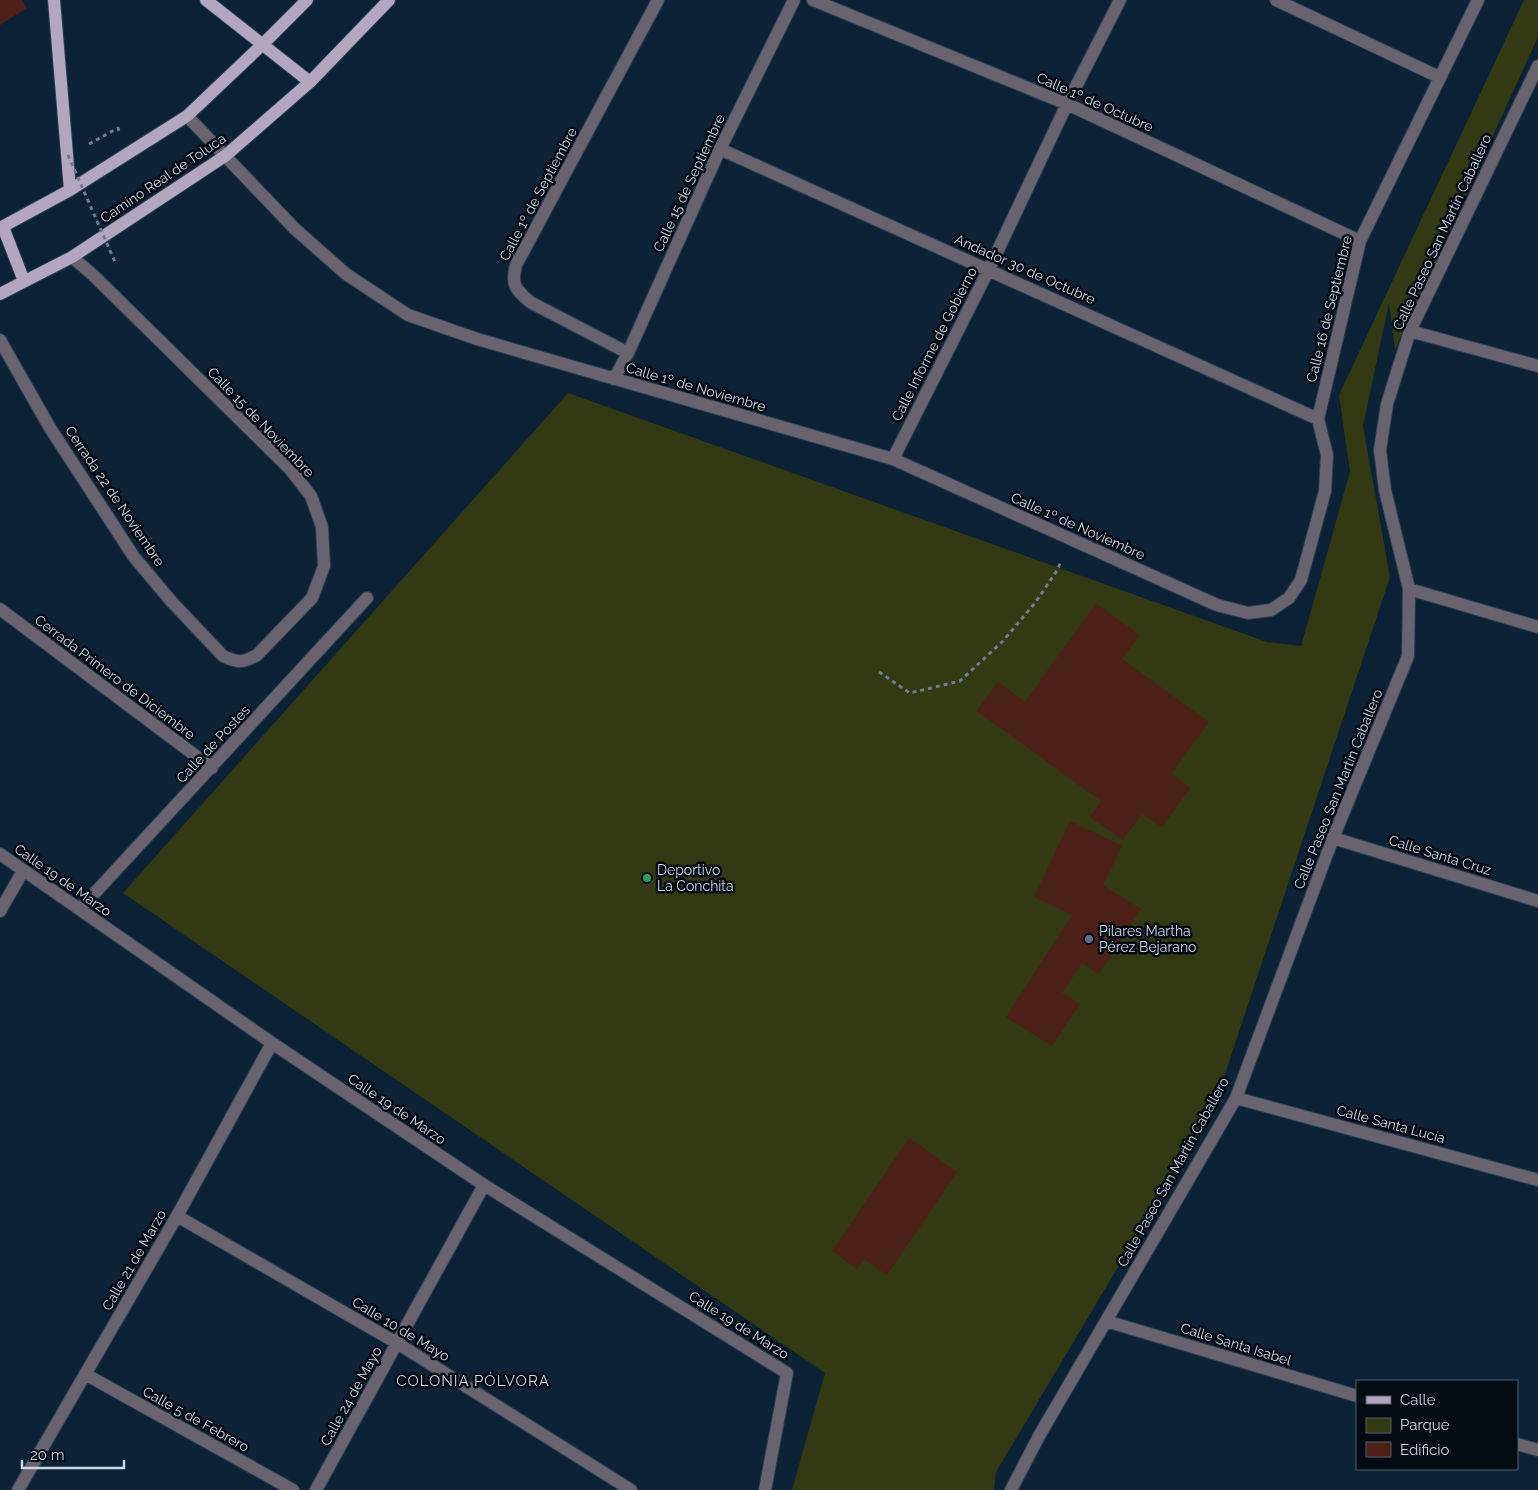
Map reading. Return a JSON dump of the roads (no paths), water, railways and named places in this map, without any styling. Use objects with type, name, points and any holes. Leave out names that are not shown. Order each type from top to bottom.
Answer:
[{"type":"main road","points":[[54,0],[70,190]]},
{"type":"main road","points":[[206,0],[310,82]]},
{"type":"main road","points":[[24,282],[2,228],[70,190],[187,116],[307,0]]},
{"type":"main road","name":"Camino Real de Toluca","points":[[0,294],[72,257],[226,156],[310,82],[389,0]]},
{"type":"street","name":"Calle 1º de Septiembre","points":[[628,353],[530,302],[517,291],[513,278],[516,265],[658,0]]},
{"type":"street","name":"Calle 15 de Septiembre","points":[[614,379],[628,353],[720,149],[794,0]]},
{"type":"street","name":"Calle 1º de Octubre","points":[[813,0],[1067,104],[1360,241]]},
{"type":"street","name":"Calle Informe de Gobierno","points":[[893,459],[989,269],[1067,104],[1120,0]]},
{"type":"street","points":[[1276,0],[1439,77]]},
{"type":"street","name":"Calle 16 de Septiembre","points":[[1248,613],[1271,610],[1289,598],[1301,580],[1325,491],[1327,455],[1318,418],[1360,241],[1478,0]]},
{"type":"street","name":"Calle Paseo San Martín Caballero","points":[[1011,1490],[1024,1462],[1236,1098],[1333,838],[1408,656],[1409,590],[1385,490],[1380,450],[1388,404],[1410,331],[1536,73]]},
{"type":"street","name":"Calle 1º de Noviembre","points":[[187,116],[295,229],[339,268],[408,315],[477,339],[893,459],[1217,605],[1248,613]]},
{"type":"street","name":"Andador 30 de Octubre","points":[[720,149],[1318,418]]},
{"type":"street","name":"Calle 15 de Noviembre","points":[[72,257],[290,469],[311,496],[322,527],[324,566],[312,598],[257,655],[246,661],[234,661],[223,656]]},
{"type":"street","points":[[1410,331],[1538,366]]},
{"type":"street","name":"Cerrada 22 de Noviembre","points":[[0,340],[50,428],[134,557],[171,601],[223,656]]},
{"type":"street","points":[[1409,590],[1538,627]]},
{"type":"street","name":"Calle de Postes","points":[[80,909],[367,598]]},
{"type":"street","name":"Cerrada Primero de Diciembre","points":[[0,609],[212,768]]},
{"type":"street","name":"Calle Santa Cruz","points":[[1333,838],[1538,901]]},
{"type":"street","name":"Calle 19 de Marzo","points":[[0,854],[272,1043],[484,1185],[787,1373],[765,1490]]},
{"type":"street","points":[[0,912],[23,871]]},
{"type":"street","name":"Calle 21 de Marzo","points":[[18,1490],[177,1216],[272,1043]]},
{"type":"street","name":"Calle Santa Lucía","points":[[1236,1098],[1538,1180]]},
{"type":"street","name":"Calle 24 de Mayo","points":[[316,1490],[484,1185]]},
{"type":"street","name":"Calle 10 de Mayo","points":[[177,1216],[397,1343],[631,1490]]},
{"type":"street","name":"Calle Santa Isabel","points":[[1106,1321],[1356,1396]]},
{"type":"street","name":"Calle 5 de Febrero","points":[[85,1374],[293,1490]]},
{"type":"street","points":[[1518,1444],[1538,1450]]},
{"type":"place","name":"Deportivo La Conchita","points":[[647,878]]},
{"type":"place","name":"Pilares Martha Pérez Bejarano","points":[[1089,939]]},
{"type":"district","name":"COLONIA PÓLVORA","points":[[473,1381]]}]
